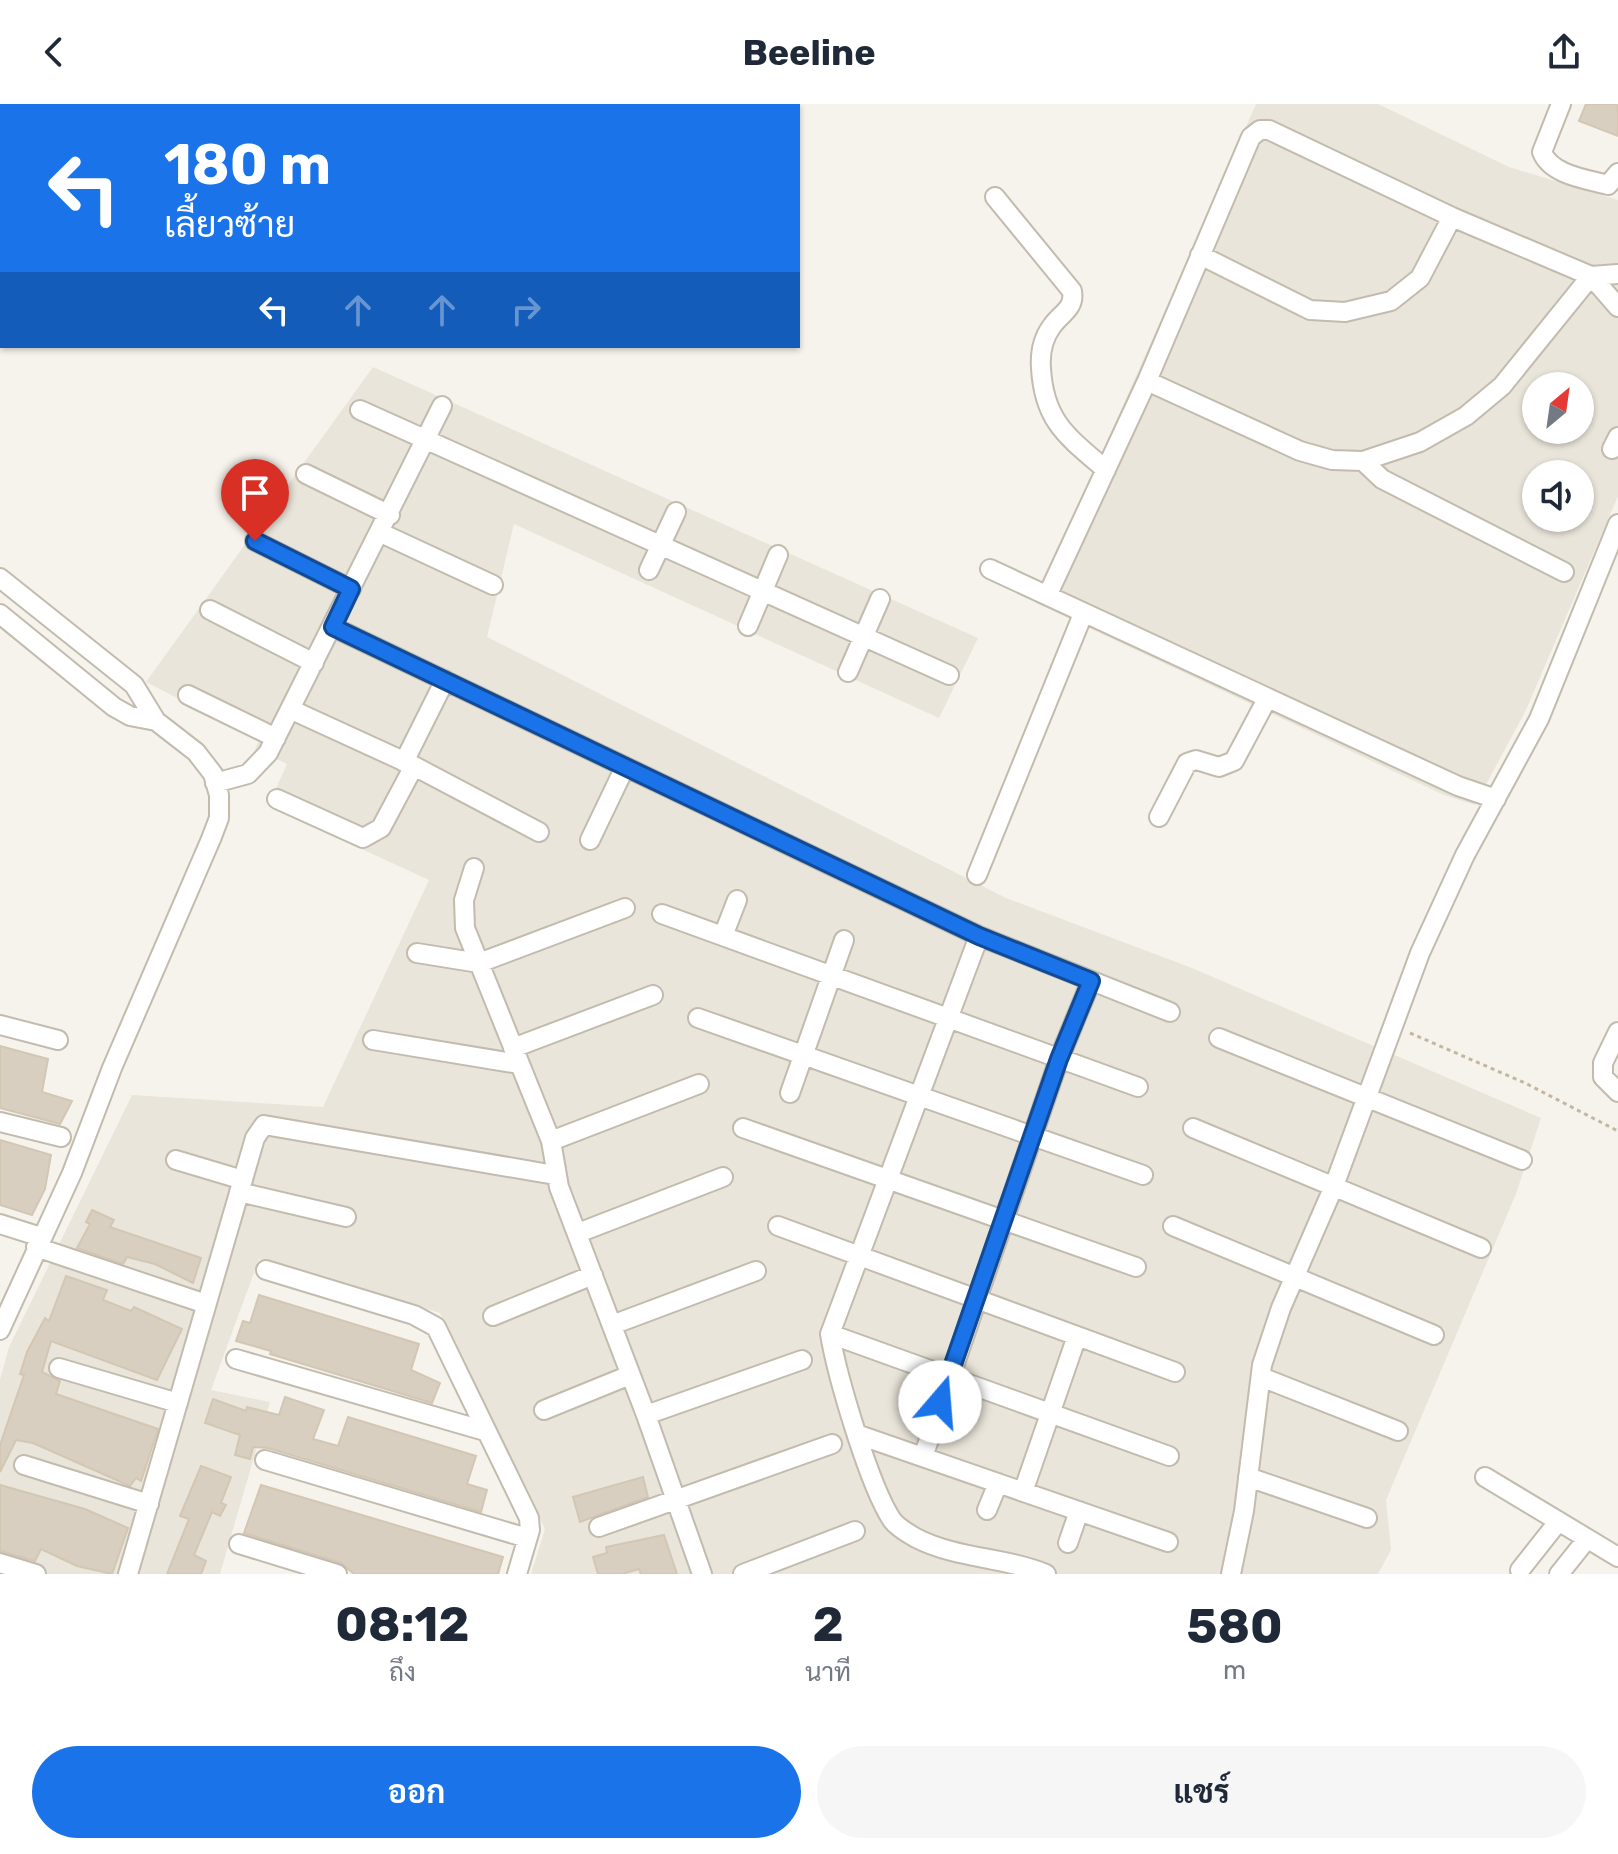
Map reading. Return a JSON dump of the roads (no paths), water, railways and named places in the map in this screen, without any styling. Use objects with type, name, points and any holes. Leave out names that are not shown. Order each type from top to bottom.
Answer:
[{"type":"street","points":[[1561,104],[1542,152],[1546,162],[1559,170],[1608,185],[1618,173]]},
{"type":"street","points":[[1048,594],[1147,381],[1251,137],[1260,130],[1269,130],[1452,217],[1591,276],[1618,307]]},
{"type":"street","points":[[995,197],[1072,291],[1074,300],[1069,309],[1045,339],[1041,361],[1042,392],[1053,420],[1064,434],[1106,470]]},
{"type":"street","points":[[1200,255],[1310,310],[1345,312],[1391,301],[1420,278],[1452,217]]},
{"type":"street","points":[[1147,381],[1300,451],[1332,460],[1363,461],[1420,442],[1466,416],[1502,386],[1591,276],[1618,274]]},
{"type":"street","points":[[215,783],[248,774],[268,753],[442,406]]},
{"type":"street","points":[[360,410],[949,675]]},
{"type":"street","points":[[1363,461],[1382,479],[1564,572]]},
{"type":"street","points":[[306,474],[390,515]]},
{"type":"street","points":[[649,570],[676,512]]},
{"type":"street","points":[[1251,1574],[1231,1571],[1248,1477],[1261,1377],[1281,1308],[1334,1186],[1420,953],[1465,855],[1539,719],[1618,524]]},
{"type":"street","points":[[381,533],[493,585]]},
{"type":"street","points":[[255,541],[351,589]]},
{"type":"street","points":[[748,626],[778,555]]},
{"type":"street","points":[[990,569],[1458,786],[1496,799]]},
{"type":"street","points":[[0,578],[134,685],[156,721],[196,752],[213,774],[219,818],[0,1330]]},
{"type":"street","points":[[848,672],[880,599]]},
{"type":"street","points":[[210,610],[314,663]]},
{"type":"street","points":[[0,614],[114,707],[130,716],[156,721]]},
{"type":"street","points":[[977,875],[1083,614]]},
{"type":"street","points":[[333,627],[624,769],[979,936],[1170,1012]]},
{"type":"street","points":[[68,670],[93,654]]},
{"type":"street","points":[[277,799],[363,838],[381,828],[445,680]]},
{"type":"street","points":[[188,695],[276,738]]},
{"type":"street","points":[[1159,817],[1187,763],[1196,760],[1219,767],[1234,761],[1267,699]]},
{"type":"street","points":[[292,710],[409,764],[539,832]]},
{"type":"street","points":[[590,840],[624,769]]},
{"type":"street","points":[[474,868],[463,914],[479,963],[551,1141],[555,1175],[646,1415],[702,1574]]},
{"type":"street","points":[[723,936],[737,900]]},
{"type":"street","points":[[417,953],[479,963],[625,908]]},
{"type":"street","points":[[662,914],[1138,1087]]},
{"type":"street","points":[[979,936],[830,1334],[835,1361],[859,1435],[893,1522],[916,1538],[940,1547],[1046,1574]]},
{"type":"street","points":[[790,1093],[844,940]]},
{"type":"street","points":[[923,1457],[948,1374],[1005,1220],[1059,1059],[1091,981]]},
{"type":"street","points":[[373,1040],[516,1056],[653,995]]},
{"type":"street","points":[[698,1018],[1143,1175]]},
{"type":"street","points":[[0,1025],[58,1040]]},
{"type":"street","points":[[1618,1032],[1603,1063],[1603,1077],[1618,1092]]},
{"type":"street","points":[[1219,1038],[1522,1160]]},
{"type":"street","points":[[551,1141],[699,1084]]},
{"type":"street","points":[[0,1122],[61,1137]]},
{"type":"street","points":[[128,1574],[258,1130],[272,1124],[555,1175]]},
{"type":"street","points":[[743,1128],[1136,1267]]},
{"type":"street","points":[[1193,1128],[1481,1248]]},
{"type":"street","points":[[176,1160],[241,1186],[346,1217]]},
{"type":"street","points":[[578,1233],[723,1177]]},
{"type":"street","points":[[0,1224],[39,1242],[206,1304]]},
{"type":"street","points":[[778,1226],[1175,1372]]},
{"type":"street","points":[[1173,1226],[1434,1335]]},
{"type":"street","points":[[266,1270],[427,1320],[445,1342],[529,1518],[517,1574]]},
{"type":"street","points":[[612,1325],[756,1271]]},
{"type":"street","points":[[493,1316],[593,1275]]},
{"type":"street","points":[[830,1334],[1169,1456]]},
{"type":"street","points":[[1023,1492],[1077,1336]]},
{"type":"street","points":[[236,1359],[485,1431]]},
{"type":"street","points":[[646,1415],[802,1360]]},
{"type":"street","points":[[59,1368],[178,1403]]},
{"type":"street","points":[[544,1410],[630,1375]]},
{"type":"street","points":[[1261,1377],[1398,1431]]},
{"type":"street","points":[[859,1435],[1168,1542]]},
{"type":"street","points":[[599,1527],[832,1444]]},
{"type":"street","points":[[265,1460],[527,1538]]},
{"type":"street","points":[[24,1465],[149,1504]]},
{"type":"street","points":[[1248,1477],[1367,1518]]},
{"type":"street","points":[[1485,1477],[1618,1557]]},
{"type":"street","points":[[987,1510],[998,1483]]},
{"type":"street","points":[[1068,1543],[1079,1511]]},
{"type":"street","points":[[1520,1570],[1558,1522]]},
{"type":"street","points":[[749,1572],[855,1531]]},
{"type":"street","points":[[1559,1574],[1587,1539]]},
{"type":"street","points":[[239,1544],[337,1574]]},
{"type":"street","points":[[0,1563],[36,1574]]}]
